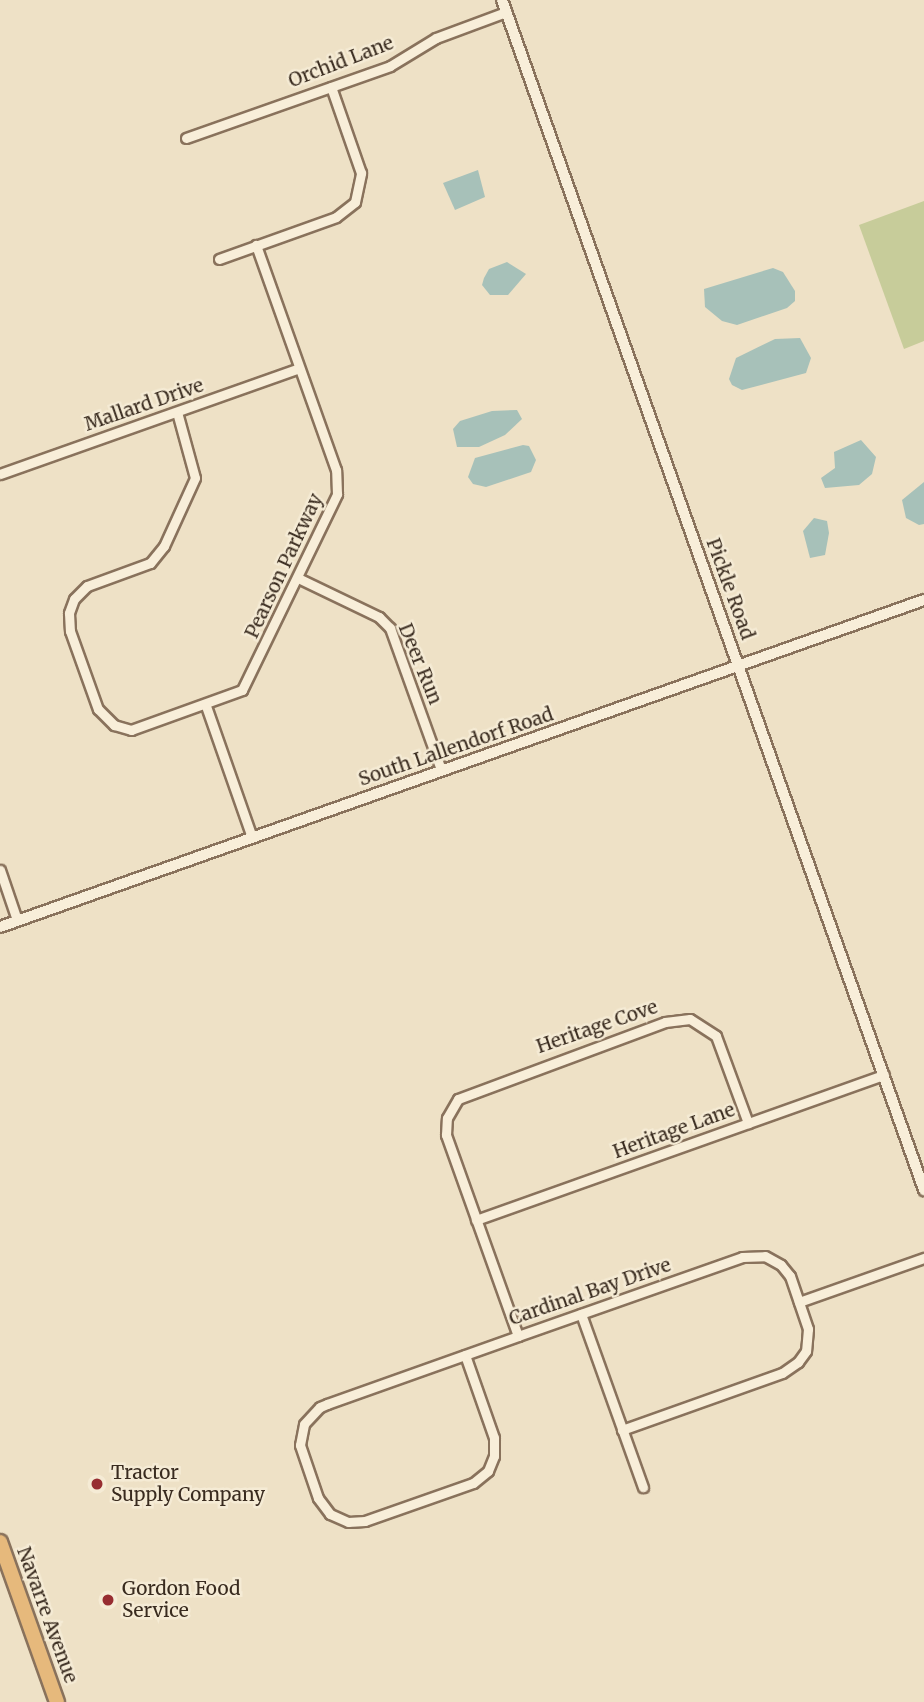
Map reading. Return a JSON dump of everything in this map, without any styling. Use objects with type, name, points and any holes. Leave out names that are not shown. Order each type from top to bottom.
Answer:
[{"type":"highway","name":"Navarre Avenue","points":[[0,1542],[57,1702]]},
{"type":"street","name":"Pickle Road","points":[[502,0],[924,1190]]},
{"type":"street","name":"Orchid Lane","points":[[186,138],[390,66],[442,35],[506,12]]},
{"type":"street","points":[[219,259],[336,217],[355,202],[361,173],[331,87]]},
{"type":"street","name":"Pearson Parkway","points":[[177,412],[195,478],[164,546],[147,564],[83,589],[72,604],[69,625],[96,705],[114,725],[142,729],[235,695],[248,682],[339,485],[256,246]]},
{"type":"street","name":"Mallard Drive","points":[[0,474],[299,368]]},
{"type":"street","name":"Deer Run","points":[[298,578],[379,617],[390,628],[441,770]]},
{"type":"street","name":"South Lallendorf Road","points":[[0,927],[924,600]]},
{"type":"street","points":[[206,706],[252,837]]},
{"type":"street","points":[[0,870],[16,920]]},
{"type":"street","name":"Heritage Cove","points":[[476,1220],[447,1139],[448,1115],[456,1101],[472,1090],[683,1018],[700,1021],[716,1036],[748,1123]]},
{"type":"street","name":"Heritage Lane","points":[[476,1220],[884,1075]]},
{"type":"street","points":[[476,1220],[518,1336]]},
{"type":"street","name":"Cardinal Bay Drive","points":[[465,1355],[495,1441],[492,1464],[479,1479],[352,1523],[336,1518],[324,1508],[310,1476],[300,1437],[304,1424],[318,1408],[465,1355],[518,1336],[581,1314],[757,1255],[774,1259],[786,1270],[809,1336],[806,1351],[793,1368],[622,1430]]},
{"type":"street","points":[[799,1302],[924,1258]]},
{"type":"street","points":[[581,1314],[643,1487]]},
{"type":"green space","points":[[924,201],[924,341],[904,349],[859,225]]},
{"type":"water","points":[[478,170],[485,197],[455,210],[443,183]]},
{"type":"water","points":[[507,262],[526,274],[508,295],[490,295],[482,285],[484,278],[489,269]]},
{"type":"water","points":[[773,268],[783,272],[795,291],[795,301],[787,308],[737,325],[722,321],[705,307],[704,289]]},
{"type":"water","points":[[800,338],[811,358],[806,373],[742,390],[732,385],[729,379],[736,358],[775,339]]},
{"type":"water","points":[[517,410],[522,419],[505,435],[479,447],[457,447],[453,429],[460,421],[492,411]]},
{"type":"water","points":[[861,440],[876,457],[872,474],[859,485],[825,488],[821,478],[835,468],[834,452]]},
{"type":"water","points":[[523,445],[529,446],[536,460],[531,472],[486,487],[473,484],[468,477],[475,458]]},
{"type":"water","points":[[924,482],[924,524],[919,525],[906,518],[902,500]]},
{"type":"water","points":[[814,518],[827,521],[829,533],[825,555],[810,558],[803,531]]},
{"type":"place","name":"Tractor Supply Company","points":[[97,1484]]},
{"type":"place","name":"Gordon Food Service","points":[[108,1600]]}]
